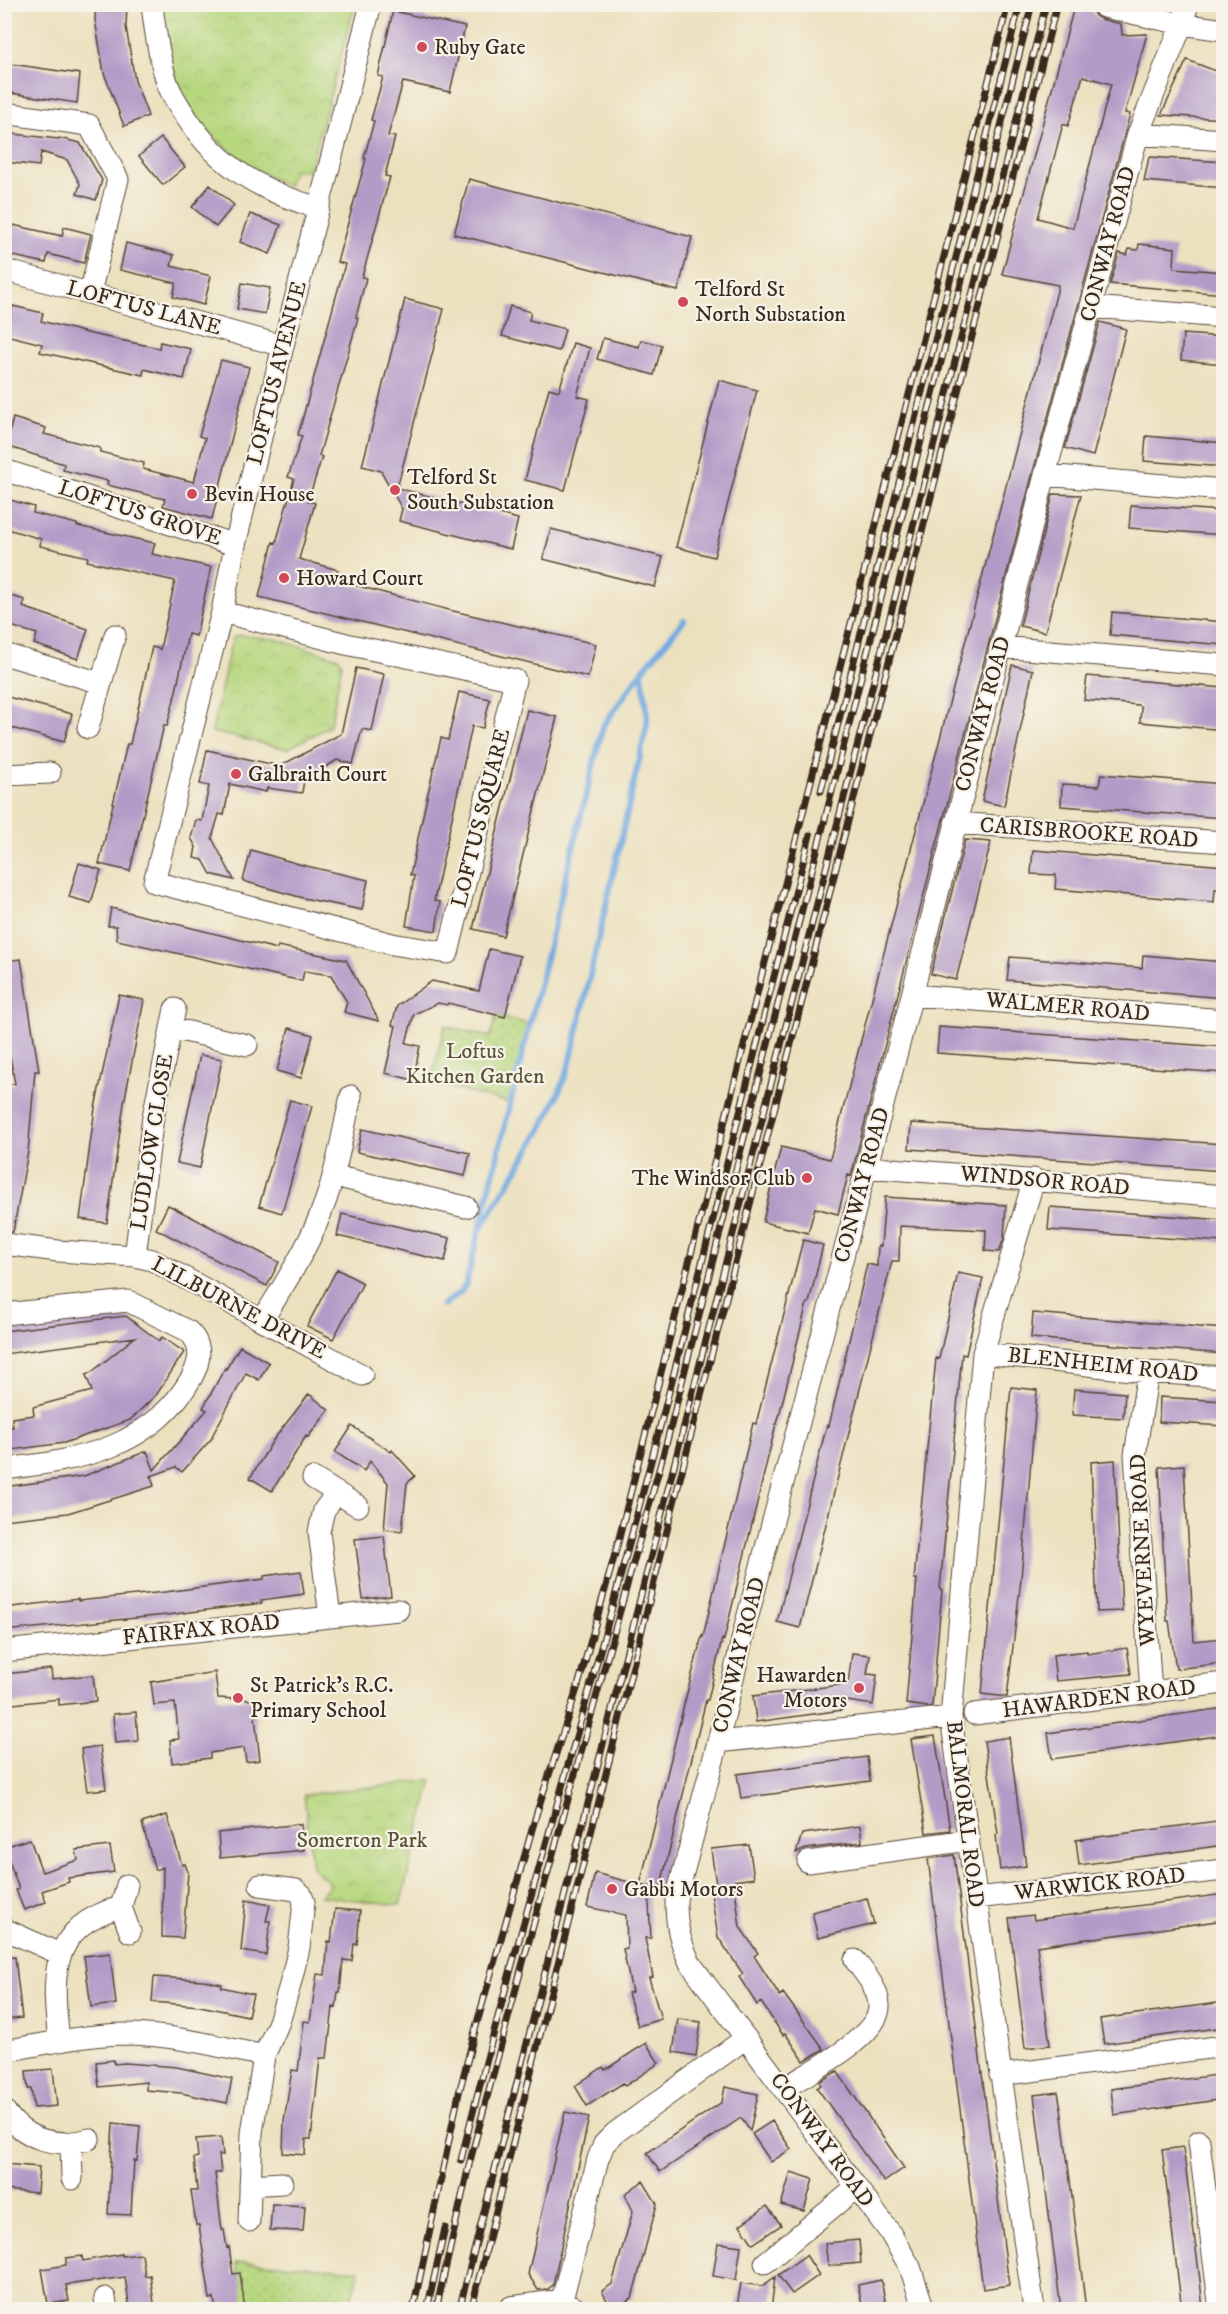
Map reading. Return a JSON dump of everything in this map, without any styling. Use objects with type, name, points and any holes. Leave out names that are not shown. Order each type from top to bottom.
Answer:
[{"type":"street","points":[[152,4],[160,59],[169,88],[197,134],[219,158],[246,177],[277,194],[319,208]]},
{"type":"street","name":"LOFTUS AVENUE","points":[[154,882],[222,612],[235,545],[283,346],[371,4]]},
{"type":"street","points":[[1104,7],[1185,14],[1224,30]]},
{"type":"street","name":"CONWAY ROAD","points":[[924,2310],[910,2267],[890,2231],[690,1963],[676,1924],[676,1899],[1045,475],[1138,134],[1185,14]]},
{"type":"street","points":[[4,113],[88,125],[118,178],[90,293]]},
{"type":"street","points":[[1138,134],[1224,140]]},
{"type":"street","name":"LOFTUS LANE","points":[[4,270],[283,346]]},
{"type":"street","points":[[1091,307],[1224,318]]},
{"type":"street","name":"LOFTUS GROVE","points":[[4,470],[235,545]]},
{"type":"street","points":[[1045,475],[1224,490]]},
{"type":"street","name":"LOFTUS SQUARE","points":[[154,882],[392,944],[448,953],[515,680],[346,644],[222,612]]},
{"type":"street","points":[[88,728],[115,635]]},
{"type":"street","points":[[1000,647],[1224,664]]},
{"type":"street","points":[[4,654],[101,683]]},
{"type":"street","points":[[4,775],[50,773]]},
{"type":"street","name":"CARISBROOKE ROAD","points":[[955,823],[1224,842]]},
{"type":"street","name":"WALMER ROAD","points":[[912,995],[1224,1020]]},
{"type":"street","name":"LUDLOW CLOSE","points":[[135,1256],[153,1118],[173,1018],[247,1045]]},
{"type":"street","points":[[263,1319],[314,1231],[334,1176],[351,1096]]},
{"type":"street","name":"WINDSOR ROAD","points":[[867,1167],[1224,1196]]},
{"type":"street","points":[[334,1176],[466,1207]]},
{"type":"street","name":"BALMORAL ROAD","points":[[1034,1179],[983,1353],[951,1717],[1034,2310]]},
{"type":"street","name":"LILBURNE DRIVE","points":[[4,1244],[58,1251],[135,1256],[160,1263],[362,1375]]},
{"type":"street","points":[[4,1314],[128,1301],[188,1331],[195,1337],[200,1354],[195,1372],[168,1408],[140,1432],[123,1442],[89,1455],[4,1469]]},
{"type":"street","name":"BLENHEIM ROAD","points":[[983,1353],[1148,1372],[1224,1377]]},
{"type":"street","name":"WYEVERNE ROAD","points":[[1148,1372],[1135,1455],[1152,1693]]},
{"type":"street","points":[[313,1478],[358,1506]]},
{"type":"street","points":[[330,1617],[319,1533],[324,1510],[337,1493]]},
{"type":"street","name":"FAIRFAX ROAD","points":[[4,1651],[398,1610]]},
{"type":"street","name":"HAWARDEN ROAD","points":[[974,1714],[1224,1683]]},
{"type":"street","points":[[718,1742],[951,1717]]},
{"type":"street","points":[[808,1862],[969,1840]]},
{"type":"street","name":"WARWICK ROAD","points":[[976,1898],[1224,1870]]},
{"type":"street","points":[[127,1885],[121,1907],[130,1932]]},
{"type":"street","points":[[249,2221],[252,2133],[264,2056],[279,2022],[290,1985],[299,1948],[304,1902],[301,1894],[296,1890],[260,1885]]},
{"type":"street","points":[[59,2041],[54,1990],[60,1954],[67,1942],[82,1926],[100,1914],[121,1907]]},
{"type":"street","points":[[4,1929],[60,1954]]},
{"type":"street","points":[[785,2088],[867,2033],[878,2018],[879,2005],[875,1989],[855,1960]]},
{"type":"street","points":[[4,2051],[96,2036],[140,2035],[264,2056]]},
{"type":"street","points":[[511,2307],[570,2305],[598,2159],[604,2144],[615,2133],[746,2038]]},
{"type":"street","points":[[1000,2075],[1224,2046]]},
{"type":"street","points":[[4,2110],[17,2125],[36,2137],[53,2142],[80,2141],[72,2179]]},
{"type":"street","points":[[1199,2141],[1220,2310]]},
{"type":"street","points":[[250,2185],[282,2183]]},
{"type":"street","points":[[765,2263],[856,2188]]},
{"type":"green space","points":[[162,5],[355,5],[309,172],[294,169],[288,186],[267,176],[228,150],[197,118],[175,78],[168,55]]},
{"type":"green space","points":[[238,635],[275,639],[339,658],[342,664],[330,726],[287,749],[212,732],[232,638]]},
{"type":"green space","name":"Loftus Kitchen Garden","points":[[496,1016],[530,1024],[510,1103],[430,1083],[445,1026],[490,1037]]},
{"type":"green space","name":"Somerton Park","points":[[432,1780],[400,1905],[320,1896],[331,1884],[312,1867],[304,1795]]},
{"type":"green space","points":[[236,2263],[360,2270],[348,2309],[244,2309]]},
{"type":"building","points":[[96,4],[127,4],[126,27],[135,81],[148,116],[124,126],[104,73],[95,19]]},
{"type":"building","points":[[1074,7],[1092,10],[1095,16],[1101,19],[1121,24],[1122,35],[1147,34],[1125,113],[1130,114],[1033,472],[851,1176],[848,1175],[838,1214],[815,1208],[808,1233],[763,1222],[781,1147],[830,1159],[1057,291],[1058,285],[1002,274]],"holes":[[[1083,76],[1111,84],[1073,228],[1038,218],[1063,124],[1068,126]]]},
{"type":"building","points":[[393,11],[465,27],[450,92],[403,82],[388,136],[395,137],[385,176],[390,177],[362,277],[366,278],[356,317],[358,318],[319,456],[322,457],[308,501],[315,503],[299,559],[338,570],[335,580],[449,610],[596,644],[588,677],[259,597],[273,542],[276,543],[294,479],[288,477],[302,436],[298,435],[345,264],[337,262],[366,159],[364,158],[374,121],[371,120],[383,77],[378,76]]},
{"type":"building","points":[[1187,60],[1224,74],[1224,119],[1161,115]]},
{"type":"building","points":[[4,63],[80,74],[77,103],[4,92]]},
{"type":"building","points":[[6,133],[59,138],[80,143],[102,180],[96,200],[77,194],[80,184],[67,160],[41,152],[39,166],[5,162]]},
{"type":"building","points":[[161,138],[185,167],[163,185],[139,156]]},
{"type":"building","points":[[1149,157],[1224,162],[1224,188],[1144,181]]},
{"type":"building","points":[[469,179],[692,237],[678,291],[454,234]]},
{"type":"building","points":[[210,185],[234,205],[216,227],[192,207]]},
{"type":"building","points":[[250,214],[281,225],[270,254],[240,242]]},
{"type":"building","points":[[4,223],[62,236],[64,227],[91,234],[84,263],[48,254],[46,263],[4,254]]},
{"type":"building","points":[[126,243],[174,255],[171,266],[211,276],[204,305],[173,297],[176,283],[120,270]]},
{"type":"building","points":[[1139,244],[1175,248],[1174,268],[1224,272],[1224,294],[1110,284],[1119,253],[1127,255],[1129,249],[1138,250]]},
{"type":"building","points":[[242,283],[270,288],[265,314],[237,309]]},
{"type":"building","points":[[405,299],[444,309],[397,488],[518,519],[511,549],[399,521],[402,509],[381,471],[362,466]]},
{"type":"building","points":[[13,306],[43,313],[41,321],[91,334],[159,348],[160,342],[191,349],[184,379],[144,369],[143,375],[40,352],[42,344],[6,335]]},
{"type":"building","points":[[510,306],[531,312],[529,320],[565,329],[559,351],[502,336]]},
{"type":"building","points":[[1100,322],[1126,329],[1093,456],[1065,448]]},
{"type":"building","points":[[1183,334],[1224,337],[1224,364],[1181,360]]},
{"type":"building","points":[[603,338],[639,347],[641,340],[662,345],[654,375],[597,359]]},
{"type":"building","points":[[573,343],[590,348],[577,396],[589,399],[565,490],[525,480],[549,388],[559,391]]},
{"type":"building","points":[[221,360],[249,367],[212,519],[163,506],[165,499],[107,485],[108,481],[63,470],[64,464],[6,446],[13,418],[46,428],[44,434],[100,448],[100,452],[144,463],[143,469],[194,482],[205,438],[199,436]]},
{"type":"building","points":[[719,380],[757,390],[714,557],[676,547]]},
{"type":"building","points":[[1146,436],[1224,443],[1224,467],[1144,461]]},
{"type":"building","points":[[1053,494],[1081,495],[1045,632],[1020,626]]},
{"type":"building","points":[[4,498],[34,507],[33,513],[77,524],[77,526],[155,543],[152,554],[211,567],[196,636],[188,634],[175,696],[167,726],[164,725],[130,871],[99,864],[152,647],[160,649],[175,581],[87,561],[88,557],[40,546],[41,539],[4,528]]},
{"type":"building","points":[[1131,505],[1224,511],[1224,535],[1129,528]]},
{"type":"building","points":[[551,529],[663,557],[655,587],[543,559]]},
{"type":"building","points":[[4,594],[25,600],[23,607],[88,629],[78,659],[34,644],[37,634],[4,624]]},
{"type":"building","points":[[1112,612],[1224,622],[1224,645],[1110,635]]},
{"type":"building","points":[[1012,665],[1033,670],[1004,806],[982,801]]},
{"type":"building","points":[[356,668],[384,674],[372,731],[362,729],[353,764],[337,760],[304,780],[302,793],[267,788],[266,792],[230,784],[224,815],[219,814],[212,838],[234,880],[211,874],[203,860],[194,858],[196,847],[191,838],[196,820],[202,821],[209,786],[200,784],[207,750],[280,766],[341,734]]},
{"type":"building","points":[[1087,676],[1224,688],[1224,730],[1140,722],[1141,707],[1138,705],[1084,700]]},
{"type":"building","points":[[459,692],[490,699],[483,728],[472,726],[434,901],[440,902],[436,931],[406,926],[414,876],[410,875],[441,738],[448,740]]},
{"type":"building","points":[[4,696],[72,714],[64,742],[4,726]]},
{"type":"building","points":[[527,710],[557,717],[503,936],[473,929]]},
{"type":"building","points":[[1101,774],[1224,784],[1224,818],[1061,806],[1062,784],[1099,786]]},
{"type":"building","points":[[965,840],[991,842],[956,980],[931,974]]},
{"type":"building","points":[[251,850],[302,865],[368,880],[362,910],[303,898],[243,881]]},
{"type":"building","points":[[1033,850],[1224,866],[1224,889],[1215,889],[1214,902],[1055,889],[1056,875],[1031,874]]},
{"type":"building","points":[[79,863],[101,870],[91,903],[69,897]]},
{"type":"building","points":[[111,908],[277,949],[278,946],[346,960],[379,1021],[344,1012],[347,1002],[331,975],[304,971],[302,981],[117,940],[116,926],[108,926]]},
{"type":"building","points":[[489,949],[520,956],[505,1017],[448,1003],[447,1005],[438,1003],[414,1014],[406,1043],[420,1046],[413,1080],[385,1073],[396,1026],[392,1025],[397,1006],[432,981],[479,991]]},
{"type":"building","points":[[1143,955],[1224,962],[1224,998],[1007,980],[1010,957],[1142,968]]},
{"type":"building","points":[[21,959],[39,1071],[35,1071],[28,1152],[13,1232],[4,1231],[4,1133],[9,1084],[15,1084],[4,1022],[4,961]]},
{"type":"building","points":[[119,995],[144,1000],[124,1103],[107,1223],[80,1219],[95,1108]]},
{"type":"building","points":[[939,1027],[1224,1047],[1224,1073],[937,1053]]},
{"type":"building","points":[[289,1028],[313,1035],[301,1078],[277,1071]]},
{"type":"building","points":[[200,1055],[222,1059],[200,1168],[177,1163]]},
{"type":"building","points":[[290,1100],[312,1106],[282,1213],[259,1206]]},
{"type":"building","points":[[911,1123],[1224,1144],[1224,1171],[909,1149]]},
{"type":"building","points":[[362,1129],[470,1153],[465,1176],[357,1152]]},
{"type":"building","points":[[885,1197],[1006,1205],[1004,1238],[999,1252],[985,1251],[986,1230],[900,1226],[899,1261],[892,1261],[800,1628],[777,1622],[827,1425],[829,1426],[867,1264],[877,1266]]},
{"type":"building","points":[[168,1205],[279,1262],[267,1286],[156,1229]]},
{"type":"building","points":[[1050,1207],[1224,1220],[1224,1242],[1048,1230]]},
{"type":"building","points":[[342,1214],[450,1238],[445,1261],[337,1236]]},
{"type":"building","points":[[803,1240],[823,1245],[776,1424],[724,1640],[722,1639],[708,1700],[706,1700],[660,1889],[640,1885],[703,1637],[753,1423],[756,1424]]},
{"type":"building","points":[[337,1269],[363,1283],[333,1339],[307,1326]]},
{"type":"building","points":[[958,1273],[983,1278],[966,1355],[962,1354],[940,1589],[942,1590],[932,1706],[928,1707],[906,1704],[917,1579],[914,1579],[936,1358],[939,1359]]},
{"type":"building","points":[[1033,1313],[1224,1329],[1224,1354],[1031,1338]]},
{"type":"building","points":[[126,1316],[159,1341],[162,1337],[184,1352],[157,1394],[130,1420],[64,1443],[4,1451],[4,1428],[13,1427],[12,1418],[34,1415],[33,1407],[92,1391],[86,1375],[135,1337],[4,1354],[4,1331]]},
{"type":"building","points":[[240,1346],[269,1363],[259,1380],[246,1373],[213,1437],[182,1472],[176,1467],[151,1476],[154,1486],[68,1513],[4,1520],[4,1487],[84,1476],[147,1451],[154,1470],[207,1410],[203,1408]]},
{"type":"building","points":[[1011,1387],[1037,1390],[1021,1579],[1007,1697],[982,1694]]},
{"type":"building","points":[[1074,1389],[1125,1393],[1123,1418],[1072,1415]]},
{"type":"building","points":[[309,1394],[329,1410],[308,1437],[306,1436],[272,1491],[250,1478],[274,1439]]},
{"type":"building","points":[[1160,1397],[1224,1401],[1224,1426],[1159,1422]]},
{"type":"building","points":[[352,1426],[391,1452],[392,1450],[415,1476],[407,1483],[402,1531],[384,1529],[388,1483],[370,1461],[364,1471],[335,1452]]},
{"type":"building","points":[[1115,1460],[1122,1611],[1097,1612],[1091,1462]]},
{"type":"building","points":[[1184,1465],[1194,1641],[1224,1638],[1224,1663],[1176,1669],[1169,1621],[1167,1621],[1159,1467]]},
{"type":"building","points":[[384,1536],[391,1596],[363,1599],[355,1539]]},
{"type":"building","points":[[301,1571],[304,1594],[261,1600],[262,1603],[4,1631],[4,1608],[165,1592],[264,1579],[264,1576]]},
{"type":"building","points":[[1127,1648],[1131,1674],[1056,1681],[1053,1655],[1087,1651],[1087,1654]]},
{"type":"building","points":[[852,1653],[870,1655],[867,1674],[877,1675],[873,1705],[840,1700],[842,1710],[756,1722],[753,1696],[848,1684]]},
{"type":"building","points":[[51,1669],[52,1679],[93,1675],[96,1701],[59,1705],[59,1699],[4,1705],[4,1674]]},
{"type":"building","points":[[215,1672],[218,1698],[253,1700],[260,1760],[246,1762],[244,1748],[210,1753],[210,1758],[172,1763],[170,1740],[179,1739],[175,1703],[154,1705],[151,1682]]},
{"type":"building","points":[[1224,1708],[1224,1735],[1052,1759],[1048,1733]]},
{"type":"building","points":[[136,1712],[138,1741],[115,1743],[113,1714]]},
{"type":"building","points":[[935,1736],[950,1830],[926,1833],[911,1739]]},
{"type":"building","points":[[1009,1737],[1026,1866],[1000,1870],[996,1835],[998,1834],[984,1741]]},
{"type":"building","points":[[100,1746],[106,1789],[87,1791],[81,1749]]},
{"type":"building","points":[[867,1757],[870,1781],[741,1798],[737,1774]]},
{"type":"building","points":[[167,1815],[182,1865],[185,1864],[188,1872],[183,1938],[162,1937],[163,1867],[155,1870],[142,1823]]},
{"type":"building","points":[[1224,1820],[1224,1845],[1079,1865],[1076,1840]]},
{"type":"building","points":[[301,1824],[304,1850],[220,1858],[218,1833]]},
{"type":"building","points":[[860,1826],[862,1842],[806,1849],[796,1853],[802,1834]]},
{"type":"building","points":[[30,1839],[42,1872],[78,1860],[76,1850],[110,1846],[114,1872],[68,1878],[69,1882],[42,1891],[46,1902],[24,1910],[4,1847]]},
{"type":"building","points":[[749,1845],[754,1878],[734,1881],[740,1927],[758,1953],[754,1956],[780,1996],[783,1993],[824,2049],[804,2061],[761,2002],[757,2005],[739,1977],[743,1974],[718,1937],[711,1893],[717,1892],[711,1849]]},
{"type":"building","points":[[954,1855],[1009,2285],[983,2289],[928,1859]]},
{"type":"building","points":[[595,1873],[648,1887],[651,1938],[645,1938],[653,1977],[649,1978],[661,2019],[638,2026],[628,1993],[632,1992],[623,1949],[627,1948],[626,1915],[587,1907]]},
{"type":"building","points":[[1224,1894],[1224,1920],[1037,1946],[1050,2045],[1025,2048],[1009,1918],[1033,1915],[1034,1920]]},
{"type":"building","points":[[867,1898],[874,1924],[818,1938],[812,1912]]},
{"type":"building","points":[[246,1900],[270,1905],[266,1921],[270,1921],[266,1955],[241,1951]]},
{"type":"building","points":[[335,1909],[360,1911],[357,1944],[354,1944],[352,1961],[343,1960],[340,1992],[338,1992],[336,2008],[333,2007],[327,2058],[320,2058],[311,2139],[306,2139],[305,2155],[283,2153],[284,2121],[292,2070],[298,2071],[304,2021],[310,2022],[317,1974],[325,1975],[328,1941],[331,1942]]},
{"type":"building","points":[[110,1953],[116,2004],[91,2007],[84,1956]]},
{"type":"building","points":[[15,1957],[22,2018],[4,2020],[4,1958]]},
{"type":"building","points":[[154,1977],[203,1980],[222,1984],[221,1987],[253,1994],[248,2016],[200,2006],[152,2002]]},
{"type":"building","points":[[1224,2002],[1224,2027],[1104,2044],[1100,2019]]},
{"type":"building","points":[[678,2019],[701,2022],[696,2056],[673,2052]]},
{"type":"building","points":[[646,2043],[659,2063],[625,2086],[623,2083],[587,2106],[575,2086],[603,2067],[605,2070]]},
{"type":"building","points":[[114,2060],[114,2064],[177,2067],[232,2079],[227,2103],[181,2093],[146,2090],[146,2082],[99,2087],[96,2062]]},
{"type":"building","points":[[53,2069],[57,2106],[34,2108],[31,2089],[28,2089],[26,2071]]},
{"type":"building","points":[[837,2071],[904,2168],[884,2182],[817,2088],[821,2085],[819,2082]]},
{"type":"building","points":[[1224,2074],[1224,2099],[1114,2115],[1111,2089]]},
{"type":"building","points":[[725,2087],[758,2094],[750,2131],[741,2118],[660,2172],[647,2153],[722,2102]]},
{"type":"building","points":[[1058,2092],[1086,2310],[1061,2310],[1034,2095]]},
{"type":"building","points":[[565,2112],[589,2117],[553,2285],[548,2289],[538,2290],[528,2274]]},
{"type":"building","points":[[772,2121],[791,2149],[771,2162],[752,2134]]},
{"type":"building","points":[[113,2123],[140,2126],[137,2161],[134,2160],[131,2215],[108,2214]]},
{"type":"building","points":[[221,2137],[223,2155],[219,2155],[221,2173],[215,2173],[222,2230],[224,2230],[227,2248],[229,2247],[233,2274],[240,2273],[245,2310],[216,2310],[214,2298],[210,2299],[199,2225],[196,2225],[191,2191],[197,2191],[194,2158],[198,2157],[196,2139]]},
{"type":"building","points":[[1183,2147],[1203,2310],[1182,2310],[1162,2150]]},
{"type":"building","points":[[4,2164],[39,2167],[37,2193],[4,2190]]},
{"type":"building","points":[[791,2172],[813,2179],[804,2211],[781,2205]]},
{"type":"building","points":[[643,2181],[657,2204],[632,2298],[612,2310],[602,2291],[612,2284],[633,2211],[625,2194]]},
{"type":"building","points":[[272,2204],[305,2206],[303,2231],[270,2230]]},
{"type":"building","points":[[767,2206],[781,2225],[753,2244],[740,2225]]},
{"type":"building","points":[[859,2240],[861,2263],[828,2266],[825,2243]]},
{"type":"building","points":[[718,2243],[741,2246],[736,2280],[713,2276]]},
{"type":"building","points":[[122,2254],[122,2256],[142,2254],[145,2276],[150,2275],[155,2310],[130,2310],[125,2277],[66,2285],[69,2301],[48,2304],[42,2269],[66,2265],[66,2258],[82,2256],[83,2261]]},
{"type":"building","points":[[806,2255],[819,2275],[792,2294],[778,2275]]},
{"type":"building","points":[[775,2277],[771,2310],[737,2306],[741,2283],[762,2286]]},
{"type":"building","points":[[881,2280],[887,2310],[863,2310],[858,2285]]},
{"type":"waterway","points":[[443,1305],[461,1292],[466,1284],[603,726],[642,671],[684,620]]},
{"type":"waterway","points":[[482,1227],[544,1124],[564,1081],[571,1059],[647,725],[642,672]]},
{"type":"railway","points":[[413,2310],[459,2093],[477,2023],[537,1812],[578,1686],[615,1554],[1008,4]]},
{"type":"railway","points":[[821,791],[1020,4]]},
{"type":"railway","points":[[436,2310],[470,2161],[668,1437],[1032,4]]},
{"type":"railway","points":[[459,2310],[1046,4]]},
{"type":"railway","points":[[471,2310],[689,1443],[1057,4]]},
{"type":"railway","points":[[461,2160],[652,1456],[810,835]]},
{"type":"railway","points":[[427,2310],[445,2228]]},
{"type":"place","name":"Ruby Gate","points":[[422,47]]},
{"type":"place","name":"Telford St North Substation","points":[[683,302]]},
{"type":"place","name":"Telford St South Substation","points":[[395,490]]},
{"type":"place","name":"Bevin House","points":[[192,494]]},
{"type":"place","name":"Howard Court","points":[[284,578]]},
{"type":"place","name":"Galbraith Court","points":[[236,774]]},
{"type":"place","name":"The Windsor Club","points":[[807,1178]]},
{"type":"place","name":"Hawarden Motors","points":[[859,1688]]},
{"type":"place","name":"St Patrick's R.C. Primary School","points":[[238,1698]]},
{"type":"place","name":"Gabbi Motors","points":[[612,1889]]}]
